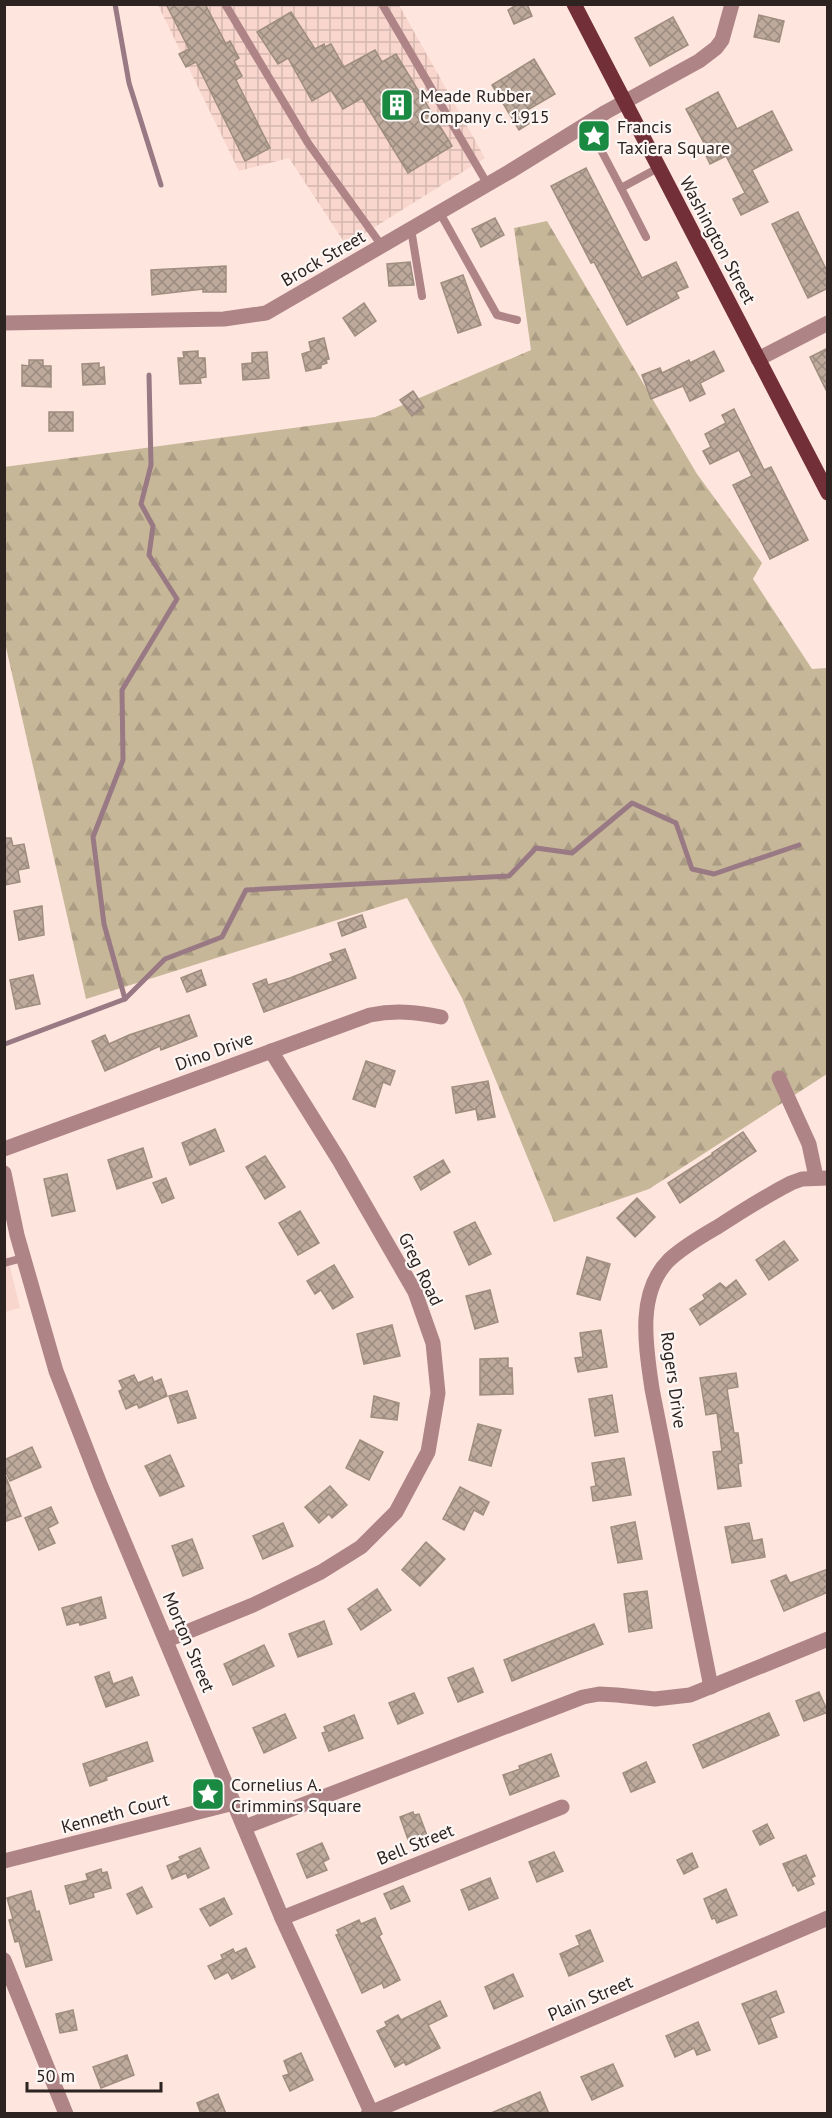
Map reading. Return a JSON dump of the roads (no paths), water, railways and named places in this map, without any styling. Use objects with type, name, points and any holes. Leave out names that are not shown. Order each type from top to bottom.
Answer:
[{"type":"main road","name":"Washington Street","points":[[574,4],[828,493]]},
{"type":"street","name":"Brock Street","points":[[4,323],[224,319],[252,316],[275,308],[488,185],[624,102],[699,62],[716,48],[726,30],[732,4]]},
{"type":"street","points":[[758,359],[828,323]]},
{"type":"street","name":"Dino Drive","points":[[4,1149],[370,1015],[408,1011],[441,1017]]},
{"type":"street","name":"Greg Road","points":[[167,1640],[253,1605],[321,1572],[361,1547],[396,1512],[428,1452],[438,1393],[433,1343],[415,1292],[339,1160],[272,1051]]},
{"type":"street","points":[[779,1078],[822,1178]]},
{"type":"street","name":"Morton Street","points":[[4,1173],[23,1258],[56,1371],[100,1484],[282,1918],[370,2113]]},
{"type":"street","name":"Rogers Drive","points":[[711,1687],[652,1389],[646,1331],[650,1294],[657,1277],[668,1262],[685,1247],[776,1191],[802,1179],[822,1178]]},
{"type":"street","points":[[245,1827],[583,1697],[599,1694],[655,1699],[690,1695],[828,1639]]},
{"type":"street","name":"Kenneth Court","points":[[4,1861],[234,1803]]},
{"type":"street","name":"Bell Street","points":[[282,1918],[562,1807]]},
{"type":"street","name":"Plain Street","points":[[370,2113],[828,1918]]},
{"type":"street","points":[[4,1960],[66,2114]]},
{"type":"lane","points":[[225,4],[308,143],[382,246]]},
{"type":"lane","points":[[382,4],[488,185]]},
{"type":"lane","points":[[601,150],[646,237]]},
{"type":"lane","points":[[621,188],[658,168]]},
{"type":"lane","points":[[440,213],[497,315],[517,320]]},
{"type":"lane","points":[[411,230],[422,296]]},
{"type":"lane","points":[[4,1263],[23,1258]]},
{"type":"waterway","points":[[115,4],[129,83],[161,185]]},
{"type":"waterway","points":[[125,999],[104,924],[93,837],[123,760],[122,690],[177,599],[149,555],[153,526],[141,504],[151,465],[149,375]]},
{"type":"waterway","points":[[5,1044],[125,999],[165,959],[222,937],[246,890],[509,876],[536,848],[572,853],[632,803],[676,823],[692,869],[714,874],[799,845]]},
{"type":"place","name":"Meade Rubber Company c. 1915","points":[[397,105]]},
{"type":"place","name":"Francis Taxiera Square","points":[[594,136]]},
{"type":"place","name":"Cornelius A. Crimmins Square","points":[[208,1794]]}]
